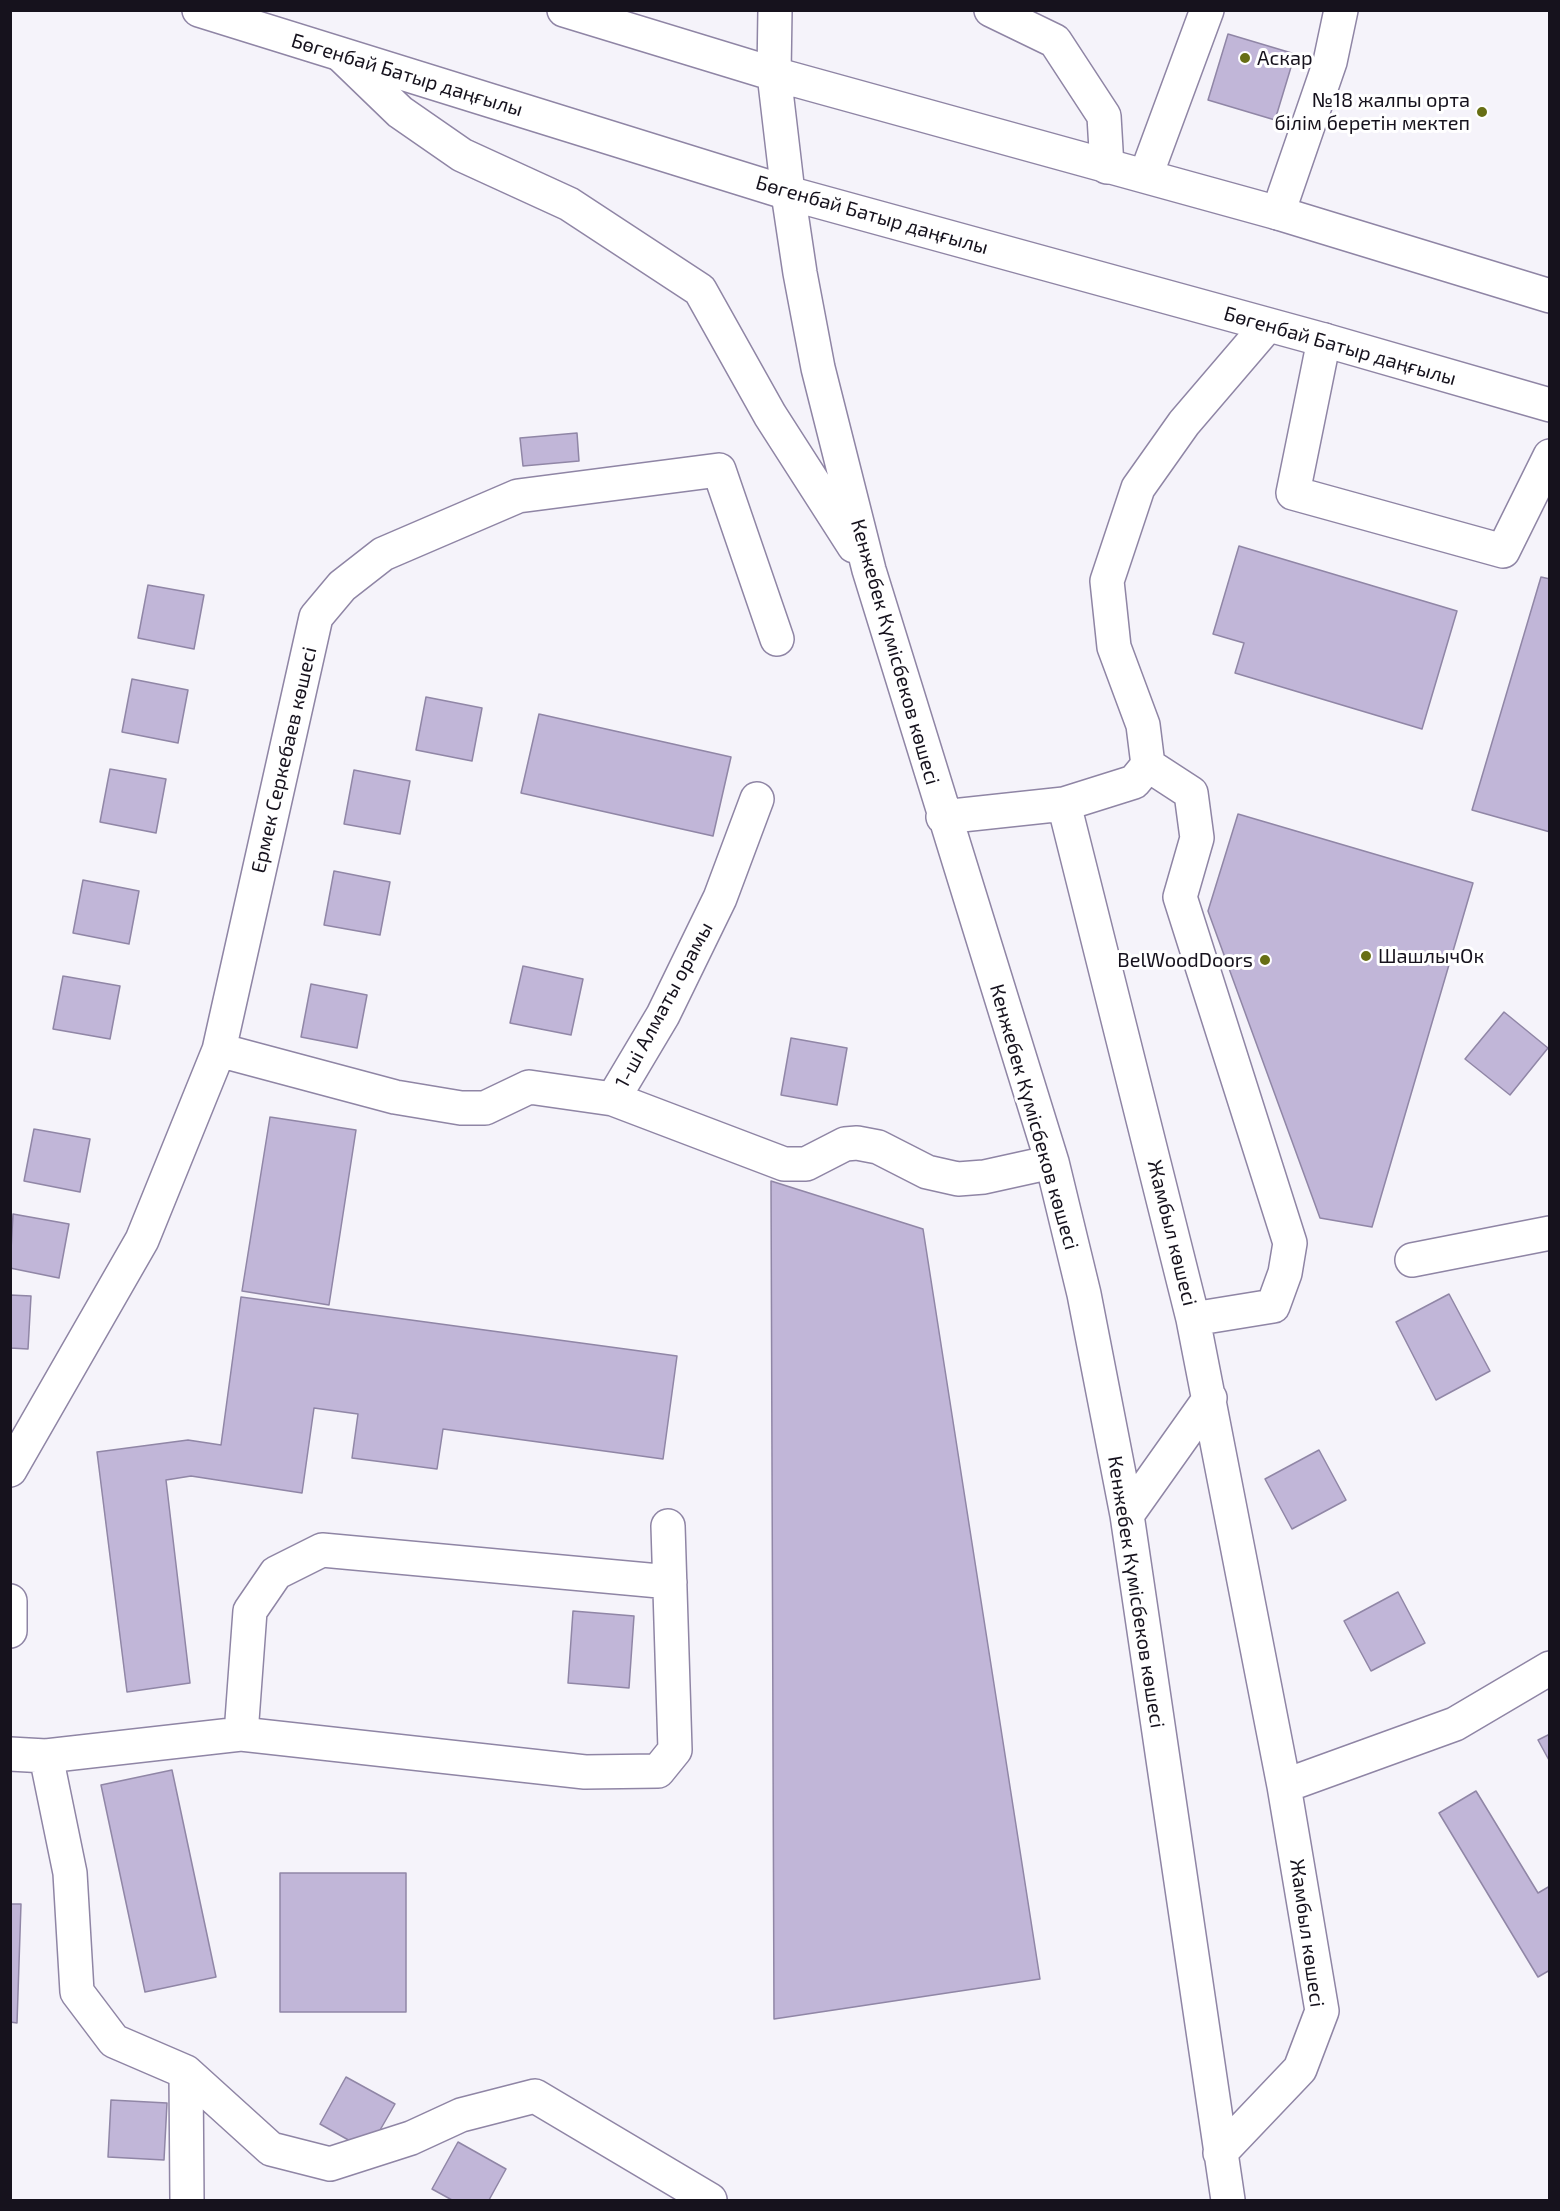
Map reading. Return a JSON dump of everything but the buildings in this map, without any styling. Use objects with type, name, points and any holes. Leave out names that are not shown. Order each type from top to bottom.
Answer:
[{"type":"street","name":"Бөгенбай Батыр даңғылы","points":[[199,10],[788,193],[1324,340],[1550,405]]},
{"type":"street","points":[[564,10],[774,74],[1278,213],[1550,296]]},
{"type":"street","name":"Кенжебек Күмісбеков көшесі","points":[[775,10],[774,74],[788,193],[818,368],[869,570],[1052,1162],[1084,1294],[1127,1515],[1228,2200]]},
{"type":"street","points":[[991,10],[1055,41],[1104,116],[1107,167]]},
{"type":"street","points":[[1146,175],[1207,10]]},
{"type":"street","points":[[1278,213],[1330,62],[1341,10]]},
{"type":"street","points":[[341,55],[400,112],[462,155],[569,204],[700,290],[770,415],[869,570]]},
{"type":"street","points":[[944,817],[1064,804],[1134,782],[1148,765],[1143,725],[1114,647],[1107,581],[1137,488],[1184,423],[1267,326]]},
{"type":"street","points":[[1324,340],[1293,493],[1503,551],[1550,456]]},
{"type":"street","name":"Ермек Серкебаев көшесі","points":[[10,1470],[142,1240],[219,1050],[316,617],[342,586],[383,555],[518,496],[718,470],[777,639]]},
{"type":"street","points":[[1148,765],[1191,793],[1197,838],[1180,897],[1290,1243],[1285,1273],[1273,1306],[1193,1318]]},
{"type":"street","name":"1-ші Алматы орамы","points":[[219,1050],[395,1097],[461,1108],[485,1108],[529,1087],[613,1099],[663,1015],[720,898],[757,799]]},
{"type":"street","name":"Жамбыл көшесі","points":[[1064,804],[1193,1318],[1284,1786],[1322,2011],[1300,2069],[1220,2153]]},
{"type":"street","points":[[613,1099],[784,1164],[806,1164],[845,1144],[857,1143],[878,1147],[927,1172],[958,1179],[984,1177],[1052,1162]]},
{"type":"street","points":[[1412,1260],[1550,1233]]},
{"type":"street","points":[[1127,1515],[1210,1398]]},
{"type":"street","points":[[10,1754],[46,1756],[241,1734],[585,1772],[658,1771],[675,1750],[668,1526]]},
{"type":"street","points":[[241,1734],[250,1611],[276,1573],[322,1550],[670,1582]]},
{"type":"street","points":[[10,1601],[10,1631]]},
{"type":"street","points":[[1284,1786],[1455,1724],[1550,1668]]},
{"type":"street","points":[[46,1756],[70,1873],[77,1992],[114,2041],[186,2072],[271,2149],[330,2164],[411,2138],[461,2115],[535,2096],[710,2200]]},
{"type":"street","points":[[186,2072],[187,2200]]},
{"type":"place","name":"Аскар","points":[[1245,58]]},
{"type":"place","name":"№18 жалпы орта білім беретін мектеп","points":[[1482,112]]},
{"type":"place","name":"ШашлычОк","points":[[1366,956]]},
{"type":"place","name":"BelWoodDoors","points":[[1265,960]]}]
